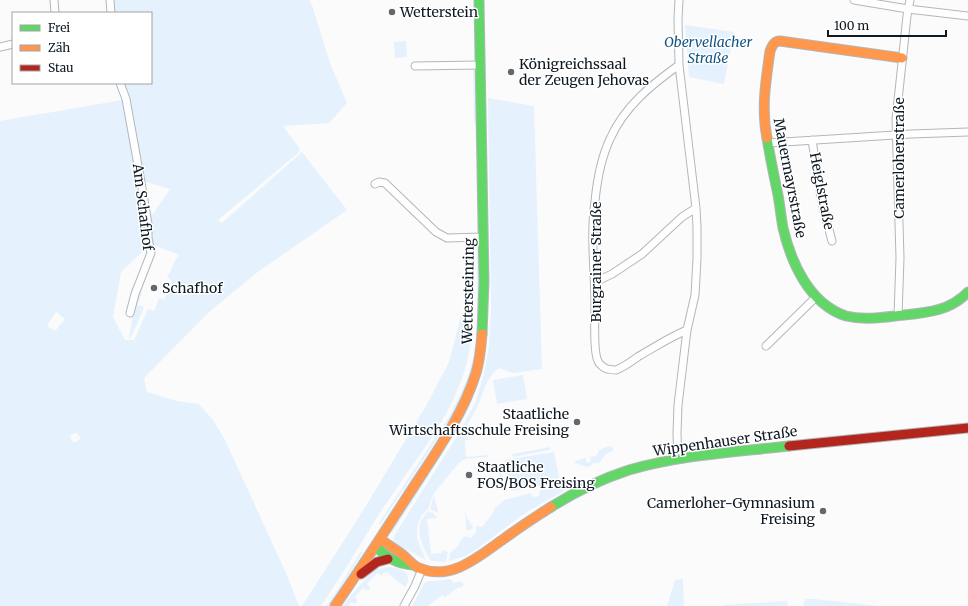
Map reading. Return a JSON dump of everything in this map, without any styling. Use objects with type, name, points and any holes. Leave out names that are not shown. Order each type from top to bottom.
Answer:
[{"type":"street","points":[[54,0],[55,12]]},
{"type":"street","points":[[110,0],[111,12]]},
{"type":"street","name":"Wettersteinring","points":[[349,585],[378,543],[454,422],[468,395],[480,355],[484,325],[484,282],[479,0]]},
{"type":"street","points":[[678,459],[678,405],[687,330],[695,296],[698,259],[696,208],[679,65],[679,0]]},
{"type":"street","points":[[854,0],[908,9],[968,16]]},
{"type":"street","name":"Camerloherstraße","points":[[898,316],[900,258],[896,118],[910,0]]},
{"type":"street","name":"Mauermayrstraße","points":[[902,58],[780,41],[775,42],[770,52],[763,108],[764,125],[783,227],[792,258],[799,274],[811,291],[816,297],[836,311],[851,317],[872,319],[926,313],[947,307],[965,296],[968,292]]},
{"type":"street","points":[[0,47],[12,44]]},
{"type":"street","points":[[415,66],[480,65]]},
{"type":"street","name":"Burgrainer Straße","points":[[679,65],[654,83],[634,103],[621,119],[610,139],[604,156],[594,202],[593,237],[596,351],[598,362],[605,368],[615,370],[672,336],[687,330]]},
{"type":"street","name":"Am Schafhof","points":[[120,84],[126,99],[148,224],[148,238],[151,253],[135,294],[130,313]]},
{"type":"street","name":"Heiglstraße","points":[[768,143],[968,132]]},
{"type":"street","name":"Heiglstraße","points":[[812,140],[824,211],[832,241]]},
{"type":"street","points":[[375,184],[378,182],[385,183],[436,232],[447,238],[483,237]]},
{"type":"street","points":[[595,282],[612,274],[642,254],[682,217],[696,208]]},
{"type":"street","points":[[766,346],[816,297]]},
{"type":"street","name":"Wippenhauser Straße","points":[[378,543],[406,558],[413,565],[422,569],[433,572],[449,570],[471,562],[532,518],[576,492],[626,472],[678,459],[968,428]]},
{"type":"street","points":[[378,543],[381,553],[388,559],[403,565],[413,565]]},
{"type":"street","points":[[335,606],[349,585],[368,568],[377,562],[388,559]]},
{"type":"street","points":[[404,606],[422,569]]},
{"type":"green space","points":[[114,0],[309,0],[312,5],[330,63],[347,103],[329,123],[283,126],[300,149],[298,153],[218,220],[222,223],[302,152],[347,210],[255,274],[207,314],[144,378],[147,392],[177,401],[199,404],[213,420],[225,440],[286,573],[299,606],[0,606],[0,121],[122,100],[125,102],[143,215],[153,214],[170,189],[143,181],[130,100],[123,84],[152,84],[152,12],[114,12]],"holes":[[[151,244],[179,255],[167,278],[172,280],[164,300],[159,298],[154,311],[148,309],[134,340],[125,340],[113,317],[121,272]],[[56,312],[65,319],[55,331],[47,326]],[[75,433],[80,439],[73,442],[70,438],[71,435]]]},
{"type":"green space","name":"Obervellacher Straße","points":[[685,25],[734,32],[724,84],[689,77]]},
{"type":"green space","points":[[406,41],[407,57],[395,58],[394,42]]},
{"type":"green space","points":[[473,70],[476,72],[476,123],[474,121]]},
{"type":"green space","points":[[488,98],[534,106],[542,369],[513,373],[499,368],[491,376],[475,412],[464,430],[466,436],[470,440],[465,440],[466,457],[488,455],[488,457],[465,459],[460,462],[434,493],[428,509],[422,515],[417,530],[417,537],[426,560],[401,547],[393,540],[397,531],[459,433],[476,401],[484,373],[489,346],[491,310]]},
{"type":"green space","points":[[477,245],[480,303],[476,352],[469,379],[460,402],[444,429],[380,525],[379,523],[450,415],[467,379],[473,359],[476,340]]},
{"type":"green space","points":[[138,292],[142,293],[137,305],[144,307],[129,339],[135,301]]},
{"type":"green space","points":[[462,312],[468,317],[473,315],[472,334],[467,363],[461,382],[446,414],[381,511],[321,606],[302,606],[364,509],[426,406],[449,362]]},
{"type":"green space","points":[[523,375],[527,399],[497,404],[493,380]]},
{"type":"green space","points":[[475,389],[467,411],[460,424],[392,533],[391,532],[457,425]]},
{"type":"green space","points":[[609,446],[613,448],[613,451],[607,453],[599,463],[593,463],[591,466],[587,467],[575,463],[575,461],[586,458],[586,462],[589,463],[591,460],[590,457],[596,455],[599,450]]},
{"type":"green space","points":[[550,447],[550,450],[513,457],[512,454]]},
{"type":"green space","points":[[554,452],[560,482],[511,491],[505,460]]},
{"type":"green space","points":[[501,470],[505,487],[504,491],[500,489],[499,471]]},
{"type":"green space","points":[[559,485],[567,485],[569,487],[521,516],[477,549],[465,556],[449,561],[450,553],[457,547],[461,540],[465,536],[470,538],[473,536],[476,531],[476,526],[483,526],[495,508],[504,500],[531,493],[532,497],[539,496],[541,490]]},
{"type":"green space","points":[[434,495],[435,502],[438,513],[430,509]]},
{"type":"green space","points":[[465,509],[467,518],[473,527],[468,531],[466,529]]},
{"type":"green space","points":[[428,511],[433,513],[437,518],[427,519],[431,554],[442,553],[442,550],[448,552],[446,562],[431,561],[422,544],[419,529],[422,519]]},
{"type":"green space","points":[[360,552],[363,552],[329,606],[326,606],[338,589]]},
{"type":"green space","points":[[388,567],[401,569],[407,574],[408,581],[405,587],[386,572],[381,576],[377,573],[367,584],[370,587],[369,590],[365,590],[363,588],[355,597],[358,600],[355,604],[351,602],[348,606],[343,606],[349,597],[372,573],[377,569]]},
{"type":"green space","points":[[450,579],[454,583],[460,581],[464,585],[445,597],[442,595],[428,606],[412,606],[425,582]]},
{"type":"green space","points":[[683,579],[684,606],[667,606],[675,580]]},
{"type":"green space","points":[[805,599],[814,599],[880,606],[803,606]]},
{"type":"green space","points":[[787,601],[788,606],[723,606],[723,605]]},
{"type":"traffic: fast","points":[[479,0],[484,282],[482,334]]},
{"type":"traffic: fast","points":[[767,138],[786,241],[797,268],[804,280],[812,292],[822,302],[833,310],[846,316],[858,318],[877,318],[934,311],[952,304],[968,292]]},
{"type":"traffic: fast","points":[[551,507],[598,482],[629,470],[648,465],[688,457],[789,446]]},
{"type":"traffic: fast","points":[[376,546],[392,560],[413,565]]},
{"type":"traffic: slow","points":[[767,138],[764,116],[766,83],[770,51],[776,42],[780,41],[902,58]]},
{"type":"traffic: slow","points":[[335,606],[455,422],[476,373],[482,334]]},
{"type":"traffic: slow","points":[[380,539],[417,567],[431,571],[443,572],[465,565],[476,559],[551,507]]},
{"type":"traffic: jam","points":[[789,446],[968,428]]},
{"type":"traffic: jam","points":[[361,574],[377,562],[388,559]]},
{"type":"place","name":"Wetterstein","points":[[392,12]]},
{"type":"place","name":"Königreichssaal der Zeugen Jehovas","points":[[511,72]]},
{"type":"place","name":"Schafhof","points":[[154,288]]},
{"type":"place","name":"Staatliche Wirtschaftsschule Freising","points":[[577,422]]},
{"type":"place","name":"Staatliche FOS/BOS Freising","points":[[469,475]]},
{"type":"place","name":"Camerloher-Gymnasium Freising","points":[[823,511]]}]
